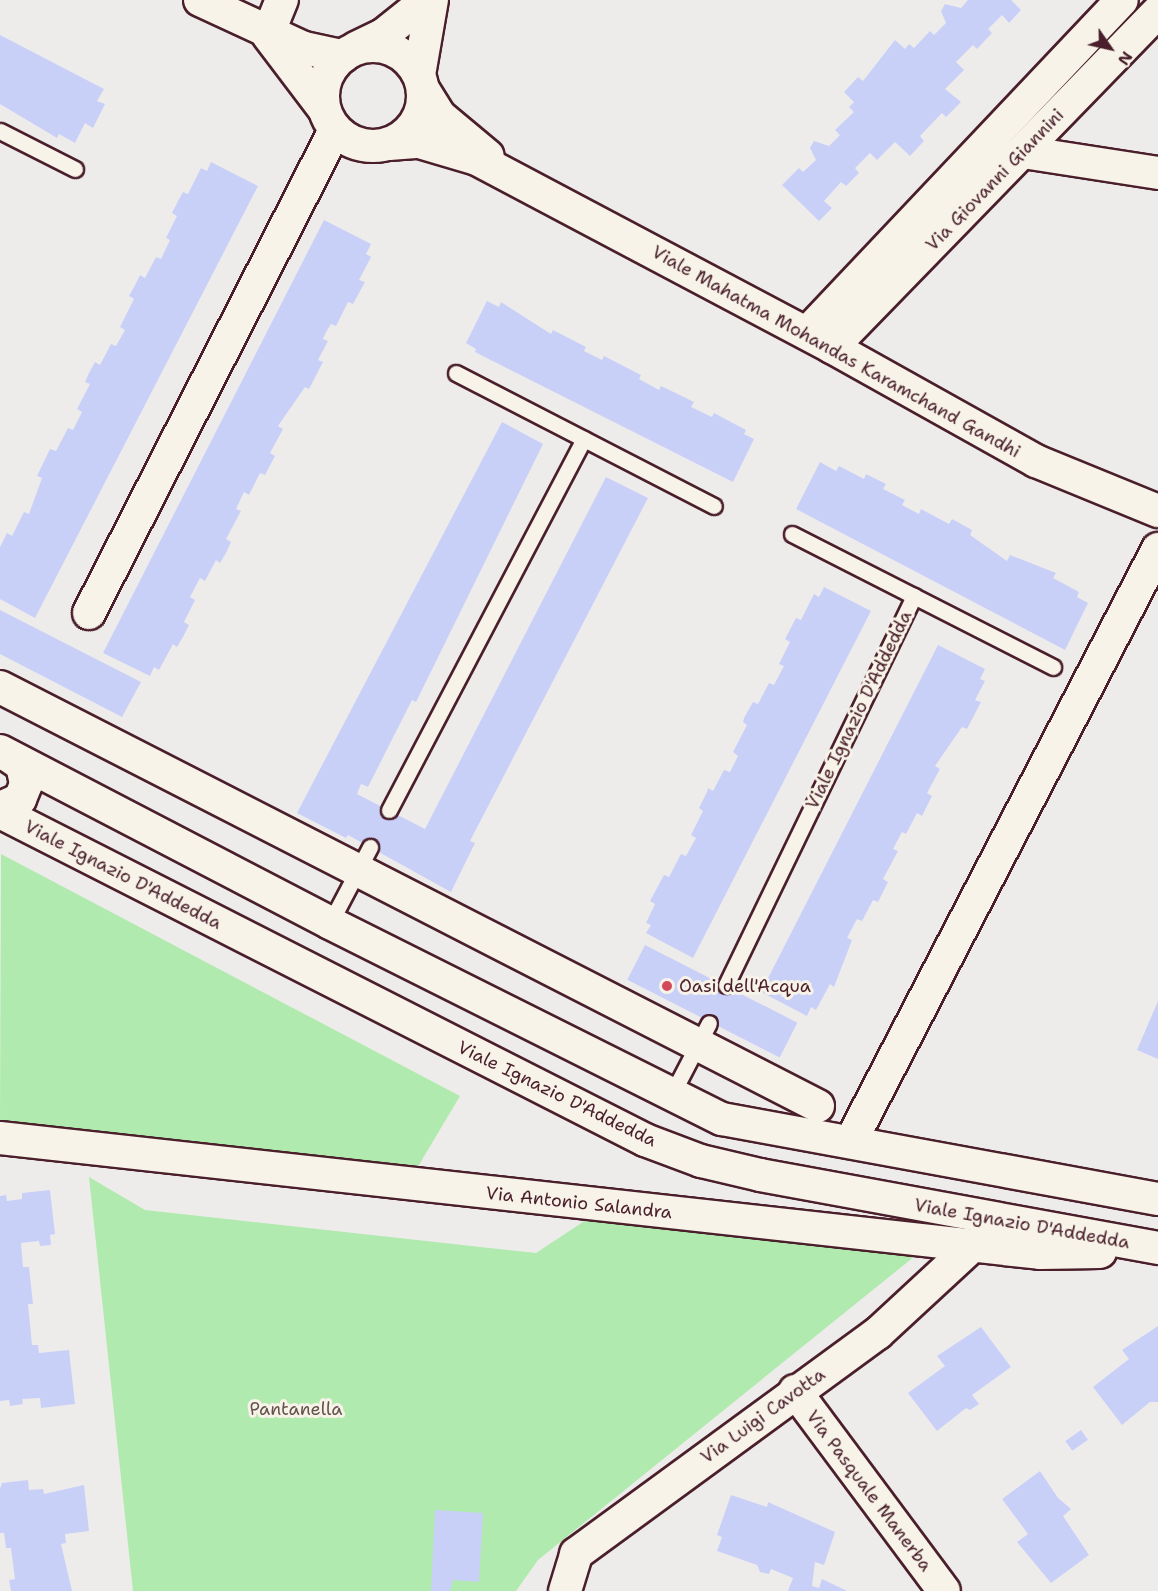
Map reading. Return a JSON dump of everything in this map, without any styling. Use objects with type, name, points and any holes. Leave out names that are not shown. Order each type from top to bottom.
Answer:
[{"type":"street","points":[[200,0],[268,34],[304,48],[349,52],[371,45],[400,52],[421,82]]},
{"type":"street","points":[[268,34],[282,0]]},
{"type":"street","points":[[89,613],[330,120],[326,80],[349,52],[383,36],[427,0]]},
{"type":"street","points":[[268,34],[330,120],[360,145],[389,144],[416,123],[432,0]]},
{"type":"street","points":[[1116,2],[1149,21]]},
{"type":"street","name":"Via Giovanni Giannini","points":[[819,340],[1116,2]]},
{"type":"street","name":"Via Giovanni Giannini","points":[[819,340],[1023,152],[1149,21]]},
{"type":"street","name":"Viale Mahatma Mohandas Karamchand Gandhi","points":[[421,82],[440,116],[519,180]]},
{"type":"street","name":"Viale Mahatma Mohandas Karamchand Gandhi","points":[[389,144],[419,142],[477,159],[819,340],[1036,461],[1158,511]]},
{"type":"street","points":[[1023,152],[1158,173]]},
{"type":"street","points":[[851,1141],[1158,549]]},
{"type":"street","points":[[0,687],[364,859],[703,1034],[818,1106]]},
{"type":"street","points":[[3,754],[330,923],[671,1096],[722,1119],[1158,1199]]},
{"type":"street","points":[[0,810],[20,799],[26,784],[21,765],[3,754]]},
{"type":"street","name":"Viale Ignazio D'Addedda","points":[[0,810],[645,1140],[701,1161],[760,1175],[1158,1250]]},
{"type":"street","name":"Via Antonio Salandra","points":[[0,1138],[1040,1253],[1158,1250]]},
{"type":"street","name":"Via Luigi Cavotta","points":[[565,1591],[576,1554],[795,1391],[878,1333],[972,1246]]},
{"type":"street","name":"Via Pasquale Manerba","points":[[795,1391],[944,1591]]},
{"type":"lane","points":[[0,131],[75,169]]},
{"type":"lane","points":[[456,373],[714,506]]},
{"type":"lane","points":[[389,810],[584,439]]},
{"type":"lane","name":"Viale Ignazio D'Addedda","points":[[792,534],[1053,667]]},
{"type":"lane","name":"Viale Ignazio D'Addedda","points":[[726,985],[914,596]]},
{"type":"lane","points":[[330,923],[364,859]]},
{"type":"lane","points":[[671,1096],[703,1034]]},
{"type":"green space","points":[[1,854],[460,1096],[413,1175],[0,1129]]},
{"type":"green space","name":"Pantanella","points":[[89,1177],[145,1210],[536,1253],[586,1220],[915,1256],[538,1560],[516,1591],[133,1591]]},
{"type":"building","points":[[968,0],[1011,0],[1021,10],[1009,23],[1002,15],[988,29],[992,33],[977,49],[973,45],[956,62],[964,70],[945,89],[961,102],[946,117],[942,113],[920,136],[924,141],[910,156],[895,142],[877,160],[870,153],[855,168],[859,173],[846,186],[841,182],[824,201],[832,208],[819,221],[782,185],[799,168],[803,172],[816,160],[810,148],[814,141],[829,146],[840,135],[835,130],[854,112],[849,107],[854,102],[844,92],[858,77],[863,81],[895,40],[905,49],[909,44],[914,48],[930,31],[934,35],[946,23],[941,11],[945,4],[961,8]]},
{"type":"building","points":[[0,35],[104,89],[97,101],[105,104],[93,128],[85,123],[75,143],[59,134],[57,138],[0,104]]},
{"type":"building","points":[[211,162],[258,186],[35,618],[0,599],[0,547],[7,533],[12,536],[24,512],[29,514],[42,478],[37,476],[50,449],[56,451],[68,428],[73,430],[82,412],[77,409],[90,384],[85,382],[95,362],[100,365],[111,344],[116,346],[125,330],[120,327],[134,299],[129,296],[140,275],[145,278],[156,257],[161,259],[170,240],[166,238],[177,216],[172,213],[178,201],[183,192],[188,194],[201,168],[207,171]]},
{"type":"building","points":[[324,220],[371,244],[366,254],[371,257],[359,280],[365,282],[353,304],[348,302],[336,326],[331,324],[326,332],[323,339],[328,341],[318,360],[323,362],[309,389],[305,387],[278,426],[283,429],[270,453],[275,456],[265,475],[260,473],[249,495],[244,492],[236,509],[241,511],[226,539],[231,542],[226,553],[220,563],[216,560],[205,581],[200,578],[190,597],[195,600],[184,622],[189,625],[183,637],[177,647],[173,644],[159,670],[154,667],[150,676],[103,653]]},
{"type":"building","points":[[487,301],[499,307],[501,302],[551,334],[553,330],[586,347],[584,351],[602,360],[604,356],[641,375],[639,379],[659,390],[661,386],[694,402],[691,407],[712,417],[714,413],[746,430],[744,434],[754,439],[733,482],[475,352],[476,349],[466,343]]},
{"type":"building","points":[[502,422],[543,444],[416,702],[412,700],[368,787],[361,784],[357,794],[425,829],[606,477],[648,498],[470,841],[475,843],[451,892],[348,835],[346,838],[297,813]]},
{"type":"building","points":[[820,462],[836,471],[839,466],[864,479],[866,474],[886,484],[883,489],[905,500],[902,505],[919,514],[921,509],[949,524],[952,519],[972,530],[970,535],[1007,561],[1010,555],[1056,573],[1053,578],[1079,592],[1077,597],[1088,603],[1065,650],[796,509]]},
{"type":"building","points":[[824,587],[871,611],[693,958],[646,933],[651,925],[646,923],[655,904],[650,901],[664,875],[669,877],[681,854],[686,856],[696,838],[691,835],[703,811],[699,808],[708,788],[713,791],[724,770],[730,772],[738,756],[733,752],[747,725],[743,722],[744,718],[753,702],[758,704],[769,683],[774,685],[784,666],[779,664],[790,642],[785,639],[796,618],[801,620],[814,594],[819,597]]},
{"type":"building","points":[[0,610],[141,682],[122,717],[0,654]]},
{"type":"building","points":[[938,645],[985,669],[980,679],[985,681],[975,700],[981,702],[967,729],[962,727],[935,766],[940,769],[927,793],[932,796],[922,816],[917,813],[906,834],[902,832],[893,849],[898,851],[883,879],[888,882],[878,902],[873,900],[862,921],[857,919],[847,938],[852,940],[834,987],[830,984],[816,1010],[811,1007],[807,1016],[761,992]]},
{"type":"building","points":[[645,945],[797,1023],[780,1057],[627,980]]},
{"type":"building","points":[[1158,1001],[1158,1059],[1137,1050]]},
{"type":"building","points":[[50,1190],[55,1234],[50,1235],[51,1245],[40,1246],[39,1241],[21,1243],[23,1267],[29,1267],[33,1304],[28,1304],[32,1345],[38,1345],[39,1353],[69,1350],[75,1404],[41,1408],[40,1398],[22,1399],[23,1404],[10,1406],[9,1400],[0,1401],[0,1196],[6,1195],[7,1201],[22,1199],[22,1193]]},
{"type":"building","points":[[1158,1326],[1158,1402],[1150,1402],[1122,1425],[1093,1387],[1129,1359],[1122,1350]]},
{"type":"building","points":[[981,1327],[1011,1367],[972,1395],[979,1404],[970,1410],[966,1408],[937,1431],[908,1393],[945,1366],[937,1356]]},
{"type":"building","points":[[1081,1430],[1088,1440],[1072,1451],[1065,1441]]},
{"type":"building","points":[[1040,1471],[1058,1498],[1071,1509],[1063,1516],[1089,1555],[1051,1583],[1017,1542],[1028,1534],[1002,1499]]},
{"type":"building","points":[[28,1480],[29,1490],[43,1489],[44,1494],[84,1485],[89,1531],[65,1534],[66,1543],[61,1544],[72,1591],[11,1591],[9,1580],[15,1579],[11,1548],[6,1548],[4,1533],[0,1533],[0,1489],[2,1483]]},
{"type":"building","points":[[731,1495],[767,1507],[768,1502],[835,1532],[824,1565],[815,1562],[812,1586],[819,1588],[822,1579],[847,1591],[788,1591],[793,1578],[771,1569],[769,1574],[760,1572],[757,1565],[717,1551],[722,1537],[717,1535]]},
{"type":"building","points":[[435,1510],[483,1513],[479,1582],[453,1580],[450,1591],[431,1591]]},
{"type":"place","name":"Oasi dell'Acqua","points":[[667,986]]}]
